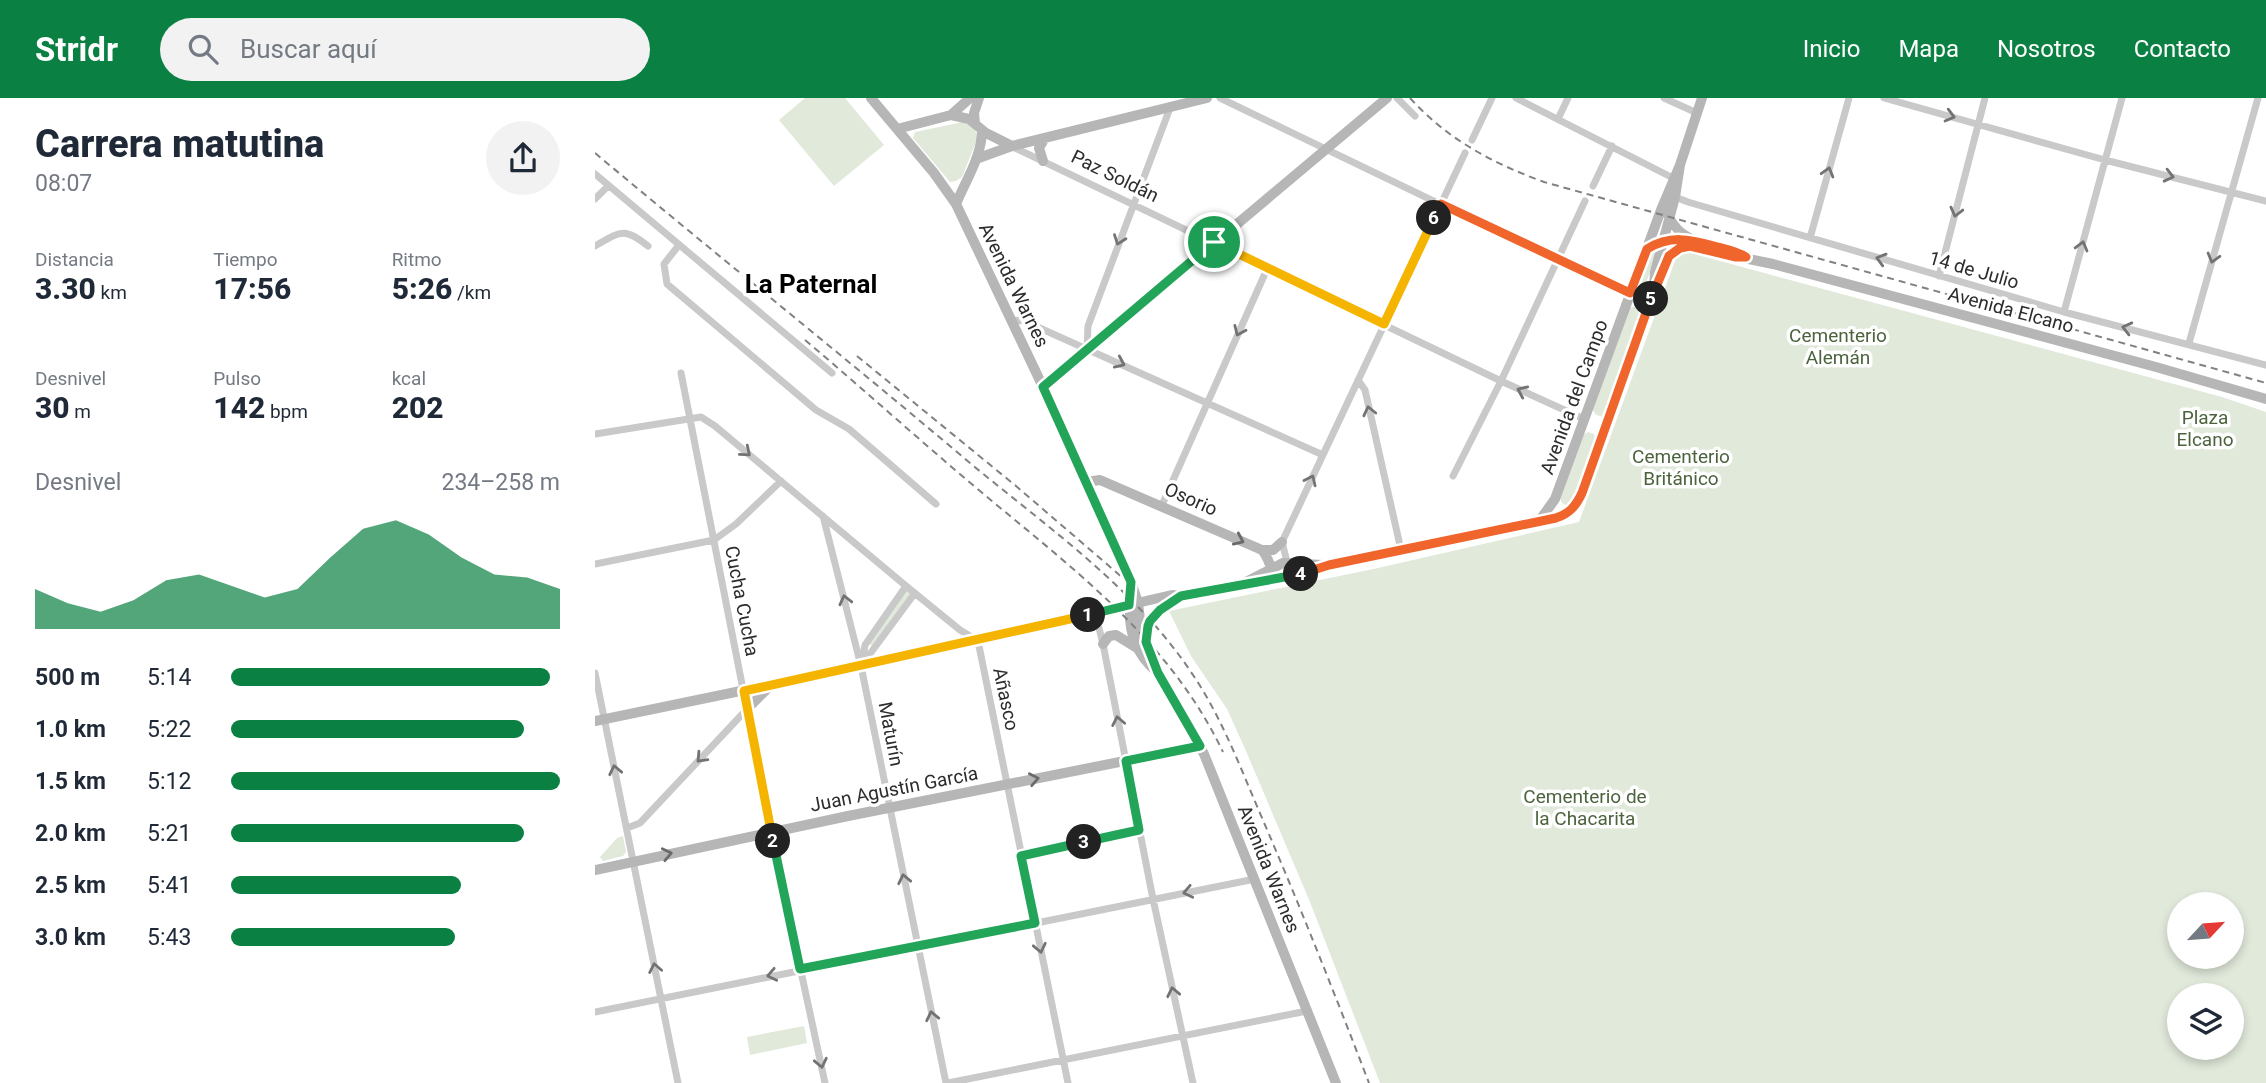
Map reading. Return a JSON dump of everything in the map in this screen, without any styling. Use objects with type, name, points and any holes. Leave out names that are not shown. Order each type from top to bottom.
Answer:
[{"type":"main road","name":"Avenida Warnes","points":[[871,98],[955,204],[1043,387],[1131,582],[1146,663],[1158,673],[1200,746],[1336,1083]]},
{"type":"main road","points":[[897,129],[951,115],[970,98]]},
{"type":"main road","points":[[955,204],[982,140],[974,113],[979,98]]},
{"type":"main road","points":[[976,159],[1012,146],[1207,98]]},
{"type":"main road","points":[[1043,387],[1387,98]]},
{"type":"main road","name":"Avenida del Campo","points":[[1653,292],[1655,272],[1668,215],[1675,197],[1680,165],[1702,98]]},
{"type":"main road","name":"Paz Soldán","points":[[951,115],[964,117],[1012,146]]},
{"type":"main road","points":[[1043,161],[1039,148],[1045,138]]},
{"type":"main road","name":"Avenida del Campo","points":[[1540,520],[1555,499],[1680,165]]},
{"type":"main road","points":[[944,187],[966,178]]},
{"type":"main road","points":[[1668,215],[1687,243]]},
{"type":"main road","name":"Avenida Elcano","points":[[1663,241],[1677,238],[1736,257],[1746,257],[2166,369],[2266,399]]},
{"type":"main road","points":[[1647,249],[1663,241]]},
{"type":"main road","name":"Avenida del Campo","points":[[1540,520],[1562,516],[1574,507],[1582,493],[1653,292],[1669,256],[1687,243]]},
{"type":"main road","points":[[1626,305],[1639,302],[1646,313]]},
{"type":"main road","points":[[1584,419],[1606,428]]},
{"type":"main road","name":"Osorio","points":[[1086,482],[1100,480],[1262,550]]},
{"type":"main road","points":[[600,720],[770,686],[1172,595],[1181,596],[1284,578],[1329,565],[1540,520]]},
{"type":"main road","points":[[1262,550],[1273,550],[1282,542]]},
{"type":"main road","points":[[1262,550],[1274,574],[1284,578]]},
{"type":"main road","points":[[1244,584],[1287,562],[1329,565]]},
{"type":"main road","points":[[1284,578],[1291,569],[1287,562]]},
{"type":"main road","points":[[1131,582],[1152,600]]},
{"type":"main road","points":[[1103,644],[1108,636],[1116,635],[1142,645],[1153,617],[1181,596]]},
{"type":"main road","points":[[748,708],[770,686]]},
{"type":"main road","name":"Juan Agustín García","points":[[597,871],[771,832],[1200,746]]},
{"type":"street","points":[[1220,98],[1558,261],[1630,293],[1653,292]]},
{"type":"street","points":[[1397,98],[1415,117]]},
{"type":"street","points":[[1472,140],[1492,98]]},
{"type":"street","points":[[1516,98],[1673,178]]},
{"type":"street","points":[[1558,119],[1568,98]]},
{"type":"street","points":[[1664,98],[1697,113]]},
{"type":"street","points":[[1810,238],[1849,98]]},
{"type":"street","points":[[1884,98],[2105,160],[2266,201]]},
{"type":"street","points":[[1940,276],[1985,98]]},
{"type":"street","points":[[2064,312],[2122,98]]},
{"type":"street","points":[[2189,344],[2257,98]]},
{"type":"street","points":[[1087,349],[1088,326],[1170,108]]},
{"type":"street","name":"Paz Soldán","points":[[1012,146],[1501,382],[1584,419]]},
{"type":"street","points":[[1593,186],[1612,146]]},
{"type":"street","points":[[1287,562],[1282,542],[1465,153]]},
{"type":"street","points":[[595,174],[832,373]]},
{"type":"street","points":[[595,199],[608,186]]},
{"type":"street","name":"14 de Julio","points":[[1675,197],[2064,312],[2266,365]]},
{"type":"street","points":[[1453,476],[1501,382],[1585,201]]},
{"type":"street","points":[[595,246],[624,232],[631,233],[648,246]]},
{"type":"street","points":[[679,244],[664,264],[667,284],[817,410],[849,429],[936,504]]},
{"type":"street","points":[[1161,505],[1267,269]]},
{"type":"street","points":[[1011,320],[1024,321],[1323,454]]},
{"type":"street","name":"Cucha Cucha","points":[[681,373],[771,832],[825,1083]]},
{"type":"street","points":[[1359,380],[1364,390],[1401,550]]},
{"type":"street","points":[[595,434],[701,417],[960,630],[978,640]]},
{"type":"street","points":[[595,564],[714,540],[736,524],[781,481]]},
{"type":"street","name":"Maturín","points":[[823,516],[861,666],[947,1083]]},
{"type":"street","points":[[861,666],[865,645],[906,586]]},
{"type":"street","points":[[861,666],[915,593]]},
{"type":"street","points":[[1092,614],[1103,644],[1153,900],[1193,1083]]},
{"type":"street","name":"Añasco","points":[[978,640],[1068,1083]]},
{"type":"street","points":[[595,673],[600,720],[627,828],[678,1083]]},
{"type":"street","points":[[627,828],[640,824],[748,708]]},
{"type":"street","points":[[1021,856],[1139,830]]},
{"type":"street","points":[[595,1012],[1255,878]]},
{"type":"street","points":[[947,1083],[1307,1011]]},
{"type":"green space","points":[[805,98],[845,98],[884,145],[834,186],[779,120]]},
{"type":"green space","points":[[963,122],[973,126],[978,137],[962,177],[950,182],[913,138],[915,132]]},
{"type":"green space","points":[[1655,250],[1657,252],[1644,289],[1641,289],[1638,283],[1647,256]]},
{"type":"green space","name":"Cementerio de la Chacarita","points":[[1687,252],[2222,397],[2266,412],[2266,1083],[1380,1083],[1310,902],[1246,751],[1227,709],[1191,656],[1169,611],[1378,568],[1579,522],[1676,258]]},
{"type":"green space","points":[[1636,306],[1642,313],[1606,413],[1596,415],[1592,408],[1629,308]]},
{"type":"green space","points":[[1588,432],[1594,434],[1596,440],[1574,501],[1566,505],[1560,498],[1582,435]]},
{"type":"green space","points":[[906,586],[915,593],[872,646],[869,643]]},
{"type":"green space","points":[[623,836],[626,852],[623,856],[603,861],[600,857],[617,838]]},
{"type":"green space","points":[[804,1026],[807,1043],[750,1055],[747,1037]]},
{"type":"railway","points":[[1410,98],[1455,138],[1506,167],[1544,182],[2266,383]]},
{"type":"railway","points":[[595,153],[1059,535],[1116,585],[1168,641],[1201,688],[1228,740],[1302,913],[1369,1083]]},
{"type":"railway","points":[[805,340],[1113,606],[1145,638],[1174,673],[1223,752]]},
{"type":"railway","points":[[857,356],[1123,578]]},
{"type":"district","name":"La Paternal","points":[[811,284]]},
{"type":"route","points":[[1441,204],[1630,293],[1647,249],[1663,241],[1689,239],[1746,257],[1690,246],[1680,248],[1669,256],[1654,289],[1582,493],[1569,512],[1556,518],[1329,565],[1271,581],[1181,596],[1160,610],[1148,626],[1146,642],[1158,673],[1200,746],[1126,761],[1139,830],[1021,856],[1035,923],[800,969],[744,691],[996,637],[1129,605],[1131,582],[1043,387],[1214,242],[1384,324],[1441,204]]},
{"type":"park label","name":"Cementerio Alemán","points":[[1838,346]]},
{"type":"park label","name":"Plaza Elcano","points":[[2205,428]]},
{"type":"park label","name":"Cementerio Británico","points":[[1681,467]]}]
